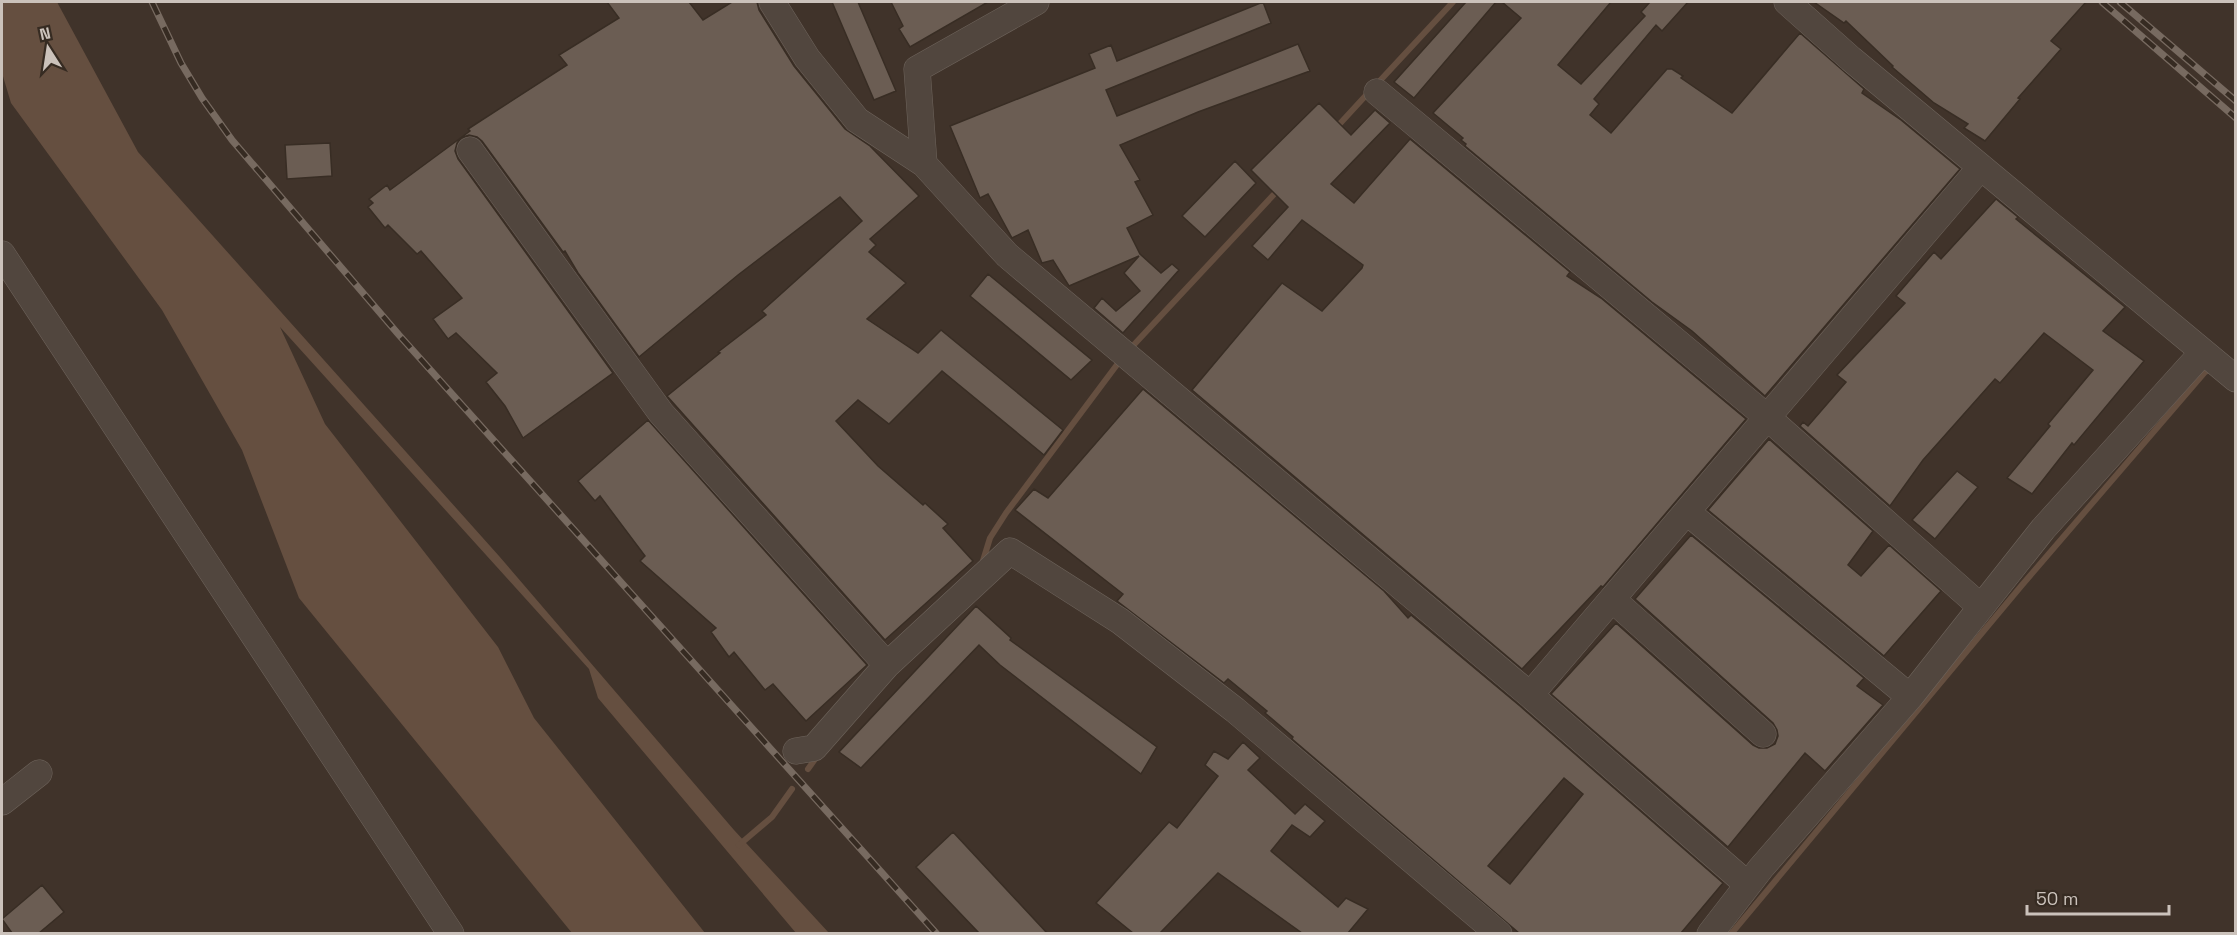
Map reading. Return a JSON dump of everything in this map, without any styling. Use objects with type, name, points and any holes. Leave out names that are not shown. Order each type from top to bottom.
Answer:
[{"type":"street","points":[[772,2],[807,58],[856,120],[924,164],[999,248],[1530,695],[1748,885]]},
{"type":"street","points":[[924,164],[917,69],[1036,2]]},
{"type":"street","points":[[1787,2],[1851,59],[2235,379]]},
{"type":"street","points":[[1377,92],[1767,417],[1981,607]]},
{"type":"street","points":[[470,150],[661,413],[886,664]]},
{"type":"street","points":[[1530,695],[1981,167]]},
{"type":"street","points":[[2,254],[451,933]]},
{"type":"street","points":[[1710,933],[1748,885],[1910,697],[2043,529],[2203,352]]},
{"type":"street","points":[[1687,512],[1910,697]]},
{"type":"street","points":[[796,751],[814,748],[886,664],[1010,551],[1120,621],[1235,710],[1499,933]]},
{"type":"street","points":[[1612,599],[1762,734]]},
{"type":"street","points":[[2,802],[39,773]]},
{"type":"shaded area","points":[[2,2],[57,2],[138,152],[499,556],[734,830],[829,933],[796,933],[598,698],[589,669],[280,327],[325,424],[498,647],[534,718],[705,933],[572,933],[299,598],[242,450],[162,310],[11,103],[2,73]]},
{"type":"building","points":[[607,2],[689,2],[703,20],[732,2],[757,2],[759,10],[794,66],[845,129],[870,146],[919,196],[870,239],[876,245],[869,252],[906,283],[867,319],[918,353],[941,330],[1063,430],[1044,455],[942,371],[889,424],[858,400],[836,421],[878,466],[948,524],[943,528],[973,561],[885,640],[667,396],[766,315],[762,311],[862,221],[840,197],[738,275],[639,357],[578,273],[565,251],[563,252],[482,141],[469,135],[461,138],[455,151],[458,159],[613,373],[523,438],[505,406],[486,382],[497,373],[456,333],[448,339],[433,319],[462,298],[421,251],[417,254],[388,225],[385,228],[368,207],[373,203],[369,199],[387,185],[390,190],[470,131],[468,129],[567,65],[559,55],[619,18]]},
{"type":"building","points":[[832,2],[858,2],[896,91],[874,100]]},
{"type":"building","points":[[891,2],[988,2],[910,47],[899,29],[903,26]]},
{"type":"building","points":[[1263,2],[1271,23],[1106,90],[1117,116],[1298,44],[1310,71],[1198,112],[1120,145],[1140,180],[1135,182],[1153,215],[1127,228],[1140,254],[1161,273],[1172,264],[1179,270],[1123,333],[1094,308],[1102,298],[1116,311],[1140,291],[1124,273],[1139,256],[1069,286],[1053,260],[1042,263],[1028,230],[1012,238],[988,194],[980,198],[950,126],[1095,68],[1089,54],[1111,45],[1117,61]]},
{"type":"building","points":[[1466,2],[1496,2],[1414,98],[1394,82]]},
{"type":"building","points":[[1502,2],[1611,2],[1558,65],[1581,84],[1645,16],[1641,12],[1650,2],[1688,2],[1662,31],[1656,25],[1594,99],[1599,104],[1590,115],[1611,133],[1667,69],[1672,69],[1683,76],[1681,78],[1732,113],[1800,33],[1864,89],[1862,93],[1901,120],[1960,169],[1765,396],[1692,331],[1652,302],[1465,146],[1466,144],[1461,140],[1463,138],[1433,113],[1521,18]]},
{"type":"building","points":[[1814,2],[2086,2],[2051,41],[2061,49],[2018,98],[2020,99],[1985,141],[1964,128],[1968,124],[1934,103],[1892,67],[1846,21],[1844,23]]},
{"type":"building","points":[[1319,103],[1351,135],[1375,110],[1390,123],[1331,184],[1354,203],[1410,139],[1570,272],[1567,276],[1601,298],[1746,419],[1603,587],[1601,586],[1522,669],[1192,390],[1282,283],[1322,311],[1362,268],[1363,265],[1302,220],[1268,260],[1252,246],[1288,207],[1251,170]]},
{"type":"building","points":[[330,143],[332,176],[287,179],[285,145]]},
{"type":"building","points":[[1235,161],[1256,183],[1205,237],[1182,216]]},
{"type":"building","points":[[1996,199],[2018,217],[2016,219],[2125,307],[2103,331],[2144,361],[2074,445],[2072,443],[2032,494],[2007,478],[2093,370],[2044,333],[2000,383],[1995,379],[1923,460],[1890,506],[1800,426],[1803,422],[1808,426],[1846,382],[1837,375],[1905,303],[1896,296],[1934,252],[1941,259]]},
{"type":"building","points":[[988,274],[1092,360],[1071,380],[970,296]]},
{"type":"building","points":[[1143,389],[1384,591],[1408,618],[1411,615],[1520,706],[1723,883],[1681,933],[1519,933],[1292,739],[1293,737],[1265,713],[1267,711],[1228,679],[1224,683],[1117,601],[1123,594],[1015,510],[1034,489],[1048,498]],"holes":[[[1564,778],[1583,794],[1510,884],[1488,866]]]},
{"type":"building","points":[[648,420],[867,665],[806,721],[773,684],[765,690],[734,652],[729,657],[711,632],[716,628],[640,561],[645,556],[600,496],[595,501],[578,481]]},
{"type":"building","points":[[1769,439],[1873,531],[1848,565],[1861,576],[1889,545],[1941,591],[1884,656],[1708,510]]},
{"type":"building","points":[[1957,471],[1978,487],[1935,539],[1912,520]]},
{"type":"building","points":[[1691,535],[1864,678],[1857,686],[1883,705],[1825,771],[1805,753],[1728,847],[1551,694],[1616,623],[1753,745],[1767,748],[1775,744],[1778,736],[1773,723],[1635,599]]},
{"type":"building","points":[[976,606],[1011,638],[1010,640],[1157,747],[1141,774],[1000,665],[979,645],[861,768],[839,752]]},
{"type":"building","points":[[1243,742],[1260,758],[1248,770],[1295,814],[1305,804],[1325,821],[1310,837],[1292,825],[1271,851],[1338,907],[1346,898],[1368,909],[1348,933],[1302,933],[1218,873],[1160,933],[1133,933],[1096,903],[1169,822],[1177,828],[1218,776],[1205,765],[1214,751],[1228,759]]},
{"type":"building","points":[[953,832],[1047,933],[979,933],[916,867]]},
{"type":"building","points":[[42,885],[64,912],[39,933],[12,933],[2,919]]},
{"type":"waterway","points":[[1376,85],[1453,2]]},
{"type":"waterway","points":[[1335,129],[1369,92]]},
{"type":"waterway","points":[[1129,350],[1279,189]]},
{"type":"waterway","points":[[982,564],[990,538],[1006,513],[1122,358]]},
{"type":"waterway","points":[[1731,934],[2022,585],[2205,372],[2212,369]]},
{"type":"waterway","points":[[808,769],[818,755]]},
{"type":"waterway","points":[[739,845],[772,817],[792,789]]},
{"type":"railway","points":[[152,2],[181,63],[202,98],[232,140],[399,335],[937,934]]},
{"type":"railway","points":[[2102,2],[2236,118]]},
{"type":"railway","points":[[2120,2],[2236,101]]}]
